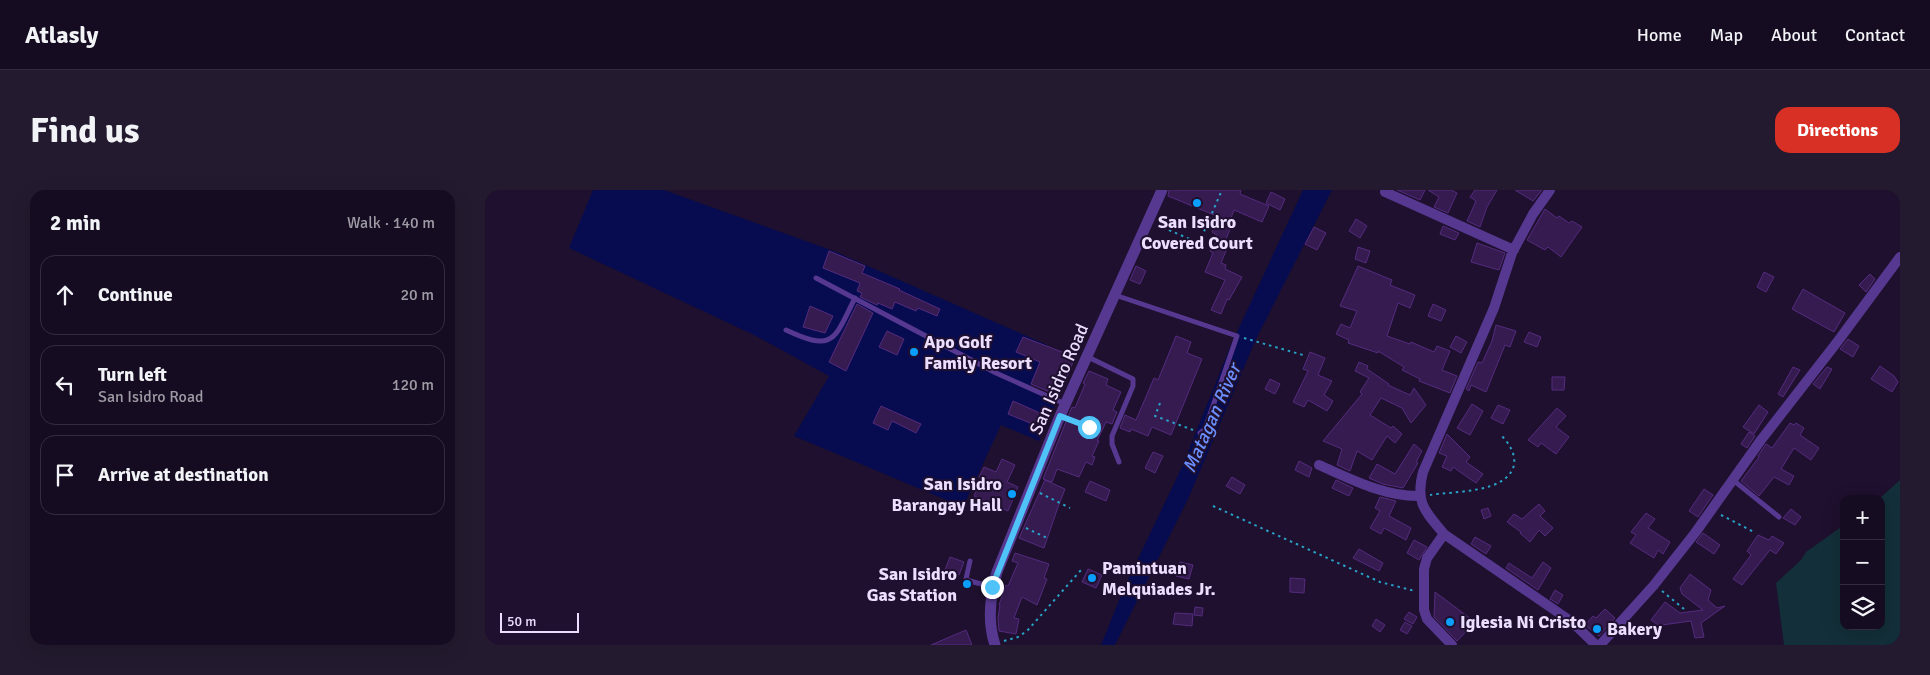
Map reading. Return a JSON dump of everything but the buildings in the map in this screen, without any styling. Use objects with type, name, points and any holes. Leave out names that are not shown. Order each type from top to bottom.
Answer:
[{"type":"street","name":"San Isidro Road","points":[[995,644],[991,625],[990,605],[992,587],[1065,404],[1163,190]]},
{"type":"street","points":[[1551,190],[1533,214],[1514,250],[1494,308],[1432,449],[1420,485],[1420,496],[1429,516],[1444,534],[1572,622],[1598,645],[1655,585],[1900,257]]},
{"type":"street","points":[[1385,192],[1514,250]]},
{"type":"street","points":[[1319,465],[1391,494],[1405,497],[1420,496]]},
{"type":"street","points":[[1444,534],[1427,558],[1424,569],[1425,610],[1427,619],[1452,645]]},
{"type":"lane","points":[[816,278],[996,373],[1065,404]]},
{"type":"lane","points":[[1115,295],[1237,336],[1205,430],[1199,433]]},
{"type":"lane","points":[[786,330],[807,340],[831,340],[837,334],[855,298]]},
{"type":"lane","points":[[1087,356],[1133,379],[1133,386],[1112,436],[1112,444],[1119,462]]},
{"type":"lane","points":[[1733,480],[1779,517]]},
{"type":"lane","points":[[970,561],[966,579],[992,587]]},
{"type":"path","points":[[1148,221],[1199,243],[1222,190]]},
{"type":"path","points":[[1244,338],[1303,355]]},
{"type":"path","points":[[1160,403],[1155,416],[1199,433]]},
{"type":"path","points":[[1060,416],[1089,427]]},
{"type":"path","points":[[1420,496],[1467,492],[1491,486],[1501,481],[1513,469],[1515,458],[1508,442],[1500,434]]},
{"type":"path","points":[[1032,488],[1070,508]]},
{"type":"path","points":[[1213,506],[1392,587],[1424,593]]},
{"type":"path","points":[[1712,510],[1754,532]]},
{"type":"path","points":[[1017,524],[1047,538]]},
{"type":"path","points":[[995,644],[1018,637],[1027,631],[1081,570]]},
{"type":"path","points":[[1655,585],[1684,609]]},
{"type":"shaded area","points":[[1900,480],[1900,645],[1784,645],[1776,583],[1801,560],[1806,552],[1840,528],[1840,630],[1885,630],[1885,495],[1883,495]]},
{"type":"water","name":"Apo Golf Family Resort","points":[[593,190],[664,190],[836,252],[1047,345],[1030,387],[1058,399],[1039,441],[1001,425],[963,507],[794,436],[829,376],[754,335],[569,248]]},
{"type":"water","name":"Matagan River","points":[[1303,190],[1332,190],[1256,339],[1188,499],[1115,645],[1101,645],[1124,588],[1181,469],[1231,345]]},
{"type":"place","name":"San Isidro Covered Court","points":[[1197,203]]},
{"type":"place","name":"Apo Golf Family Resort","points":[[914,352]]},
{"type":"place","name":"San Isidro Barangay Hall","points":[[1012,494]]},
{"type":"place","name":"Pamintuan Melquiades Jr.","points":[[1092,578]]},
{"type":"place","name":"San Isidro Gas Station","points":[[967,584]]},
{"type":"place","name":"Iglesia Ni Cristo","points":[[1450,622]]},
{"type":"place","name":"Bakery","points":[[1597,629]]},
{"type":"route","points":[[992,587],[1060,416],[1089,427]]}]
